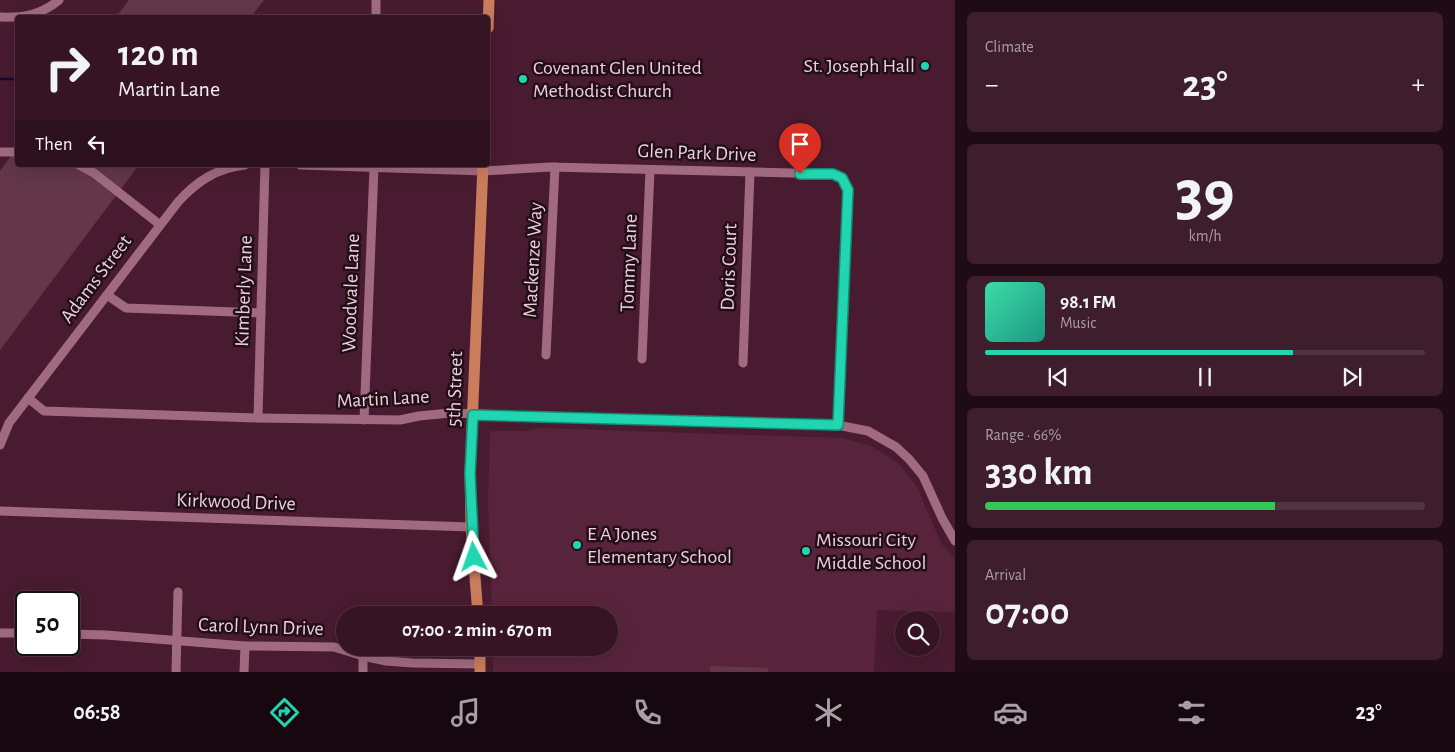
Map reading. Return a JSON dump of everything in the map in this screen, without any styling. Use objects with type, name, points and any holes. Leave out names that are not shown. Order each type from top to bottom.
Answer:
[{"type":"main road","points":[[488,15],[489,0]]},
{"type":"main road","name":"5th Street","points":[[477,606],[471,527],[470,474],[483,168]]},
{"type":"street","points":[[33,15],[45,10],[59,0]]},
{"type":"street","points":[[376,0],[376,15]]},
{"type":"street","points":[[0,17],[15,18]]},
{"type":"street","points":[[0,152],[15,152]]},
{"type":"street","points":[[83,167],[94,173],[159,224]]},
{"type":"street","name":"Adams Street","points":[[0,445],[10,424],[28,398],[159,224],[192,186],[210,175],[235,167]]},
{"type":"street","name":"Kimberly Lane","points":[[258,418],[265,167]]},
{"type":"street","points":[[374,167],[483,168]]},
{"type":"street","name":"Woodvale Lane","points":[[364,420],[374,167]]},
{"type":"street","name":"Glen Park Drive","points":[[483,168],[555,167],[833,174],[842,178],[848,190],[838,425]]},
{"type":"street","name":"Mackenze Way","points":[[546,354],[555,167]]},
{"type":"street","name":"Tommy Lane","points":[[642,359],[650,170]]},
{"type":"street","name":"Doris Court","points":[[743,363],[750,172]]},
{"type":"street","points":[[106,295],[126,308],[261,313]]},
{"type":"street","name":"Martin Lane","points":[[28,398],[44,411],[364,420],[400,420],[450,413],[838,425],[868,431],[896,447],[909,459],[923,476],[942,518],[955,541]]},
{"type":"street","name":"Kirkwood Drive","points":[[0,511],[471,527]]},
{"type":"street","points":[[176,672],[178,592]]},
{"type":"street","points":[[0,632],[15,633]]},
{"type":"street","name":"Carol Lynn Drive","points":[[80,634],[106,634],[245,646],[336,648]]},
{"type":"street","points":[[244,672],[245,646]]},
{"type":"street","points":[[363,656],[363,672]]},
{"type":"street","name":"Carol Lynn Drive","points":[[363,656],[414,663],[480,668]]},
{"type":"shaded area","points":[[129,0],[264,0],[253,15],[118,15]]},
{"type":"shaded area","points":[[15,151],[15,167],[137,167],[0,350],[0,171]]},
{"type":"shaded area","name":"Missouri City Middle School","points":[[539,428],[842,438],[871,446],[898,463],[917,487],[941,543],[955,559],[955,612],[877,610],[874,672],[493,672],[493,656],[618,656],[618,606],[492,606],[488,501],[490,432],[526,431]]},
{"type":"shaded area","points":[[710,666],[768,668],[768,672],[710,672]]},
{"type":"waterway","points":[[0,79],[15,79]]},
{"type":"place","name":"St. Joseph Hall","points":[[925,66]]},
{"type":"place","name":"Covenant Glen United Methodist Church","points":[[523,79]]},
{"type":"place","name":"E A Jones Elementary School","points":[[577,545]]},
{"type":"place","name":"Missouri City Middle School","points":[[806,551]]},
{"type":"route","points":[[474,557],[471,527],[470,474],[473,415],[838,425],[848,190],[842,178],[833,174],[800,174]]}]
